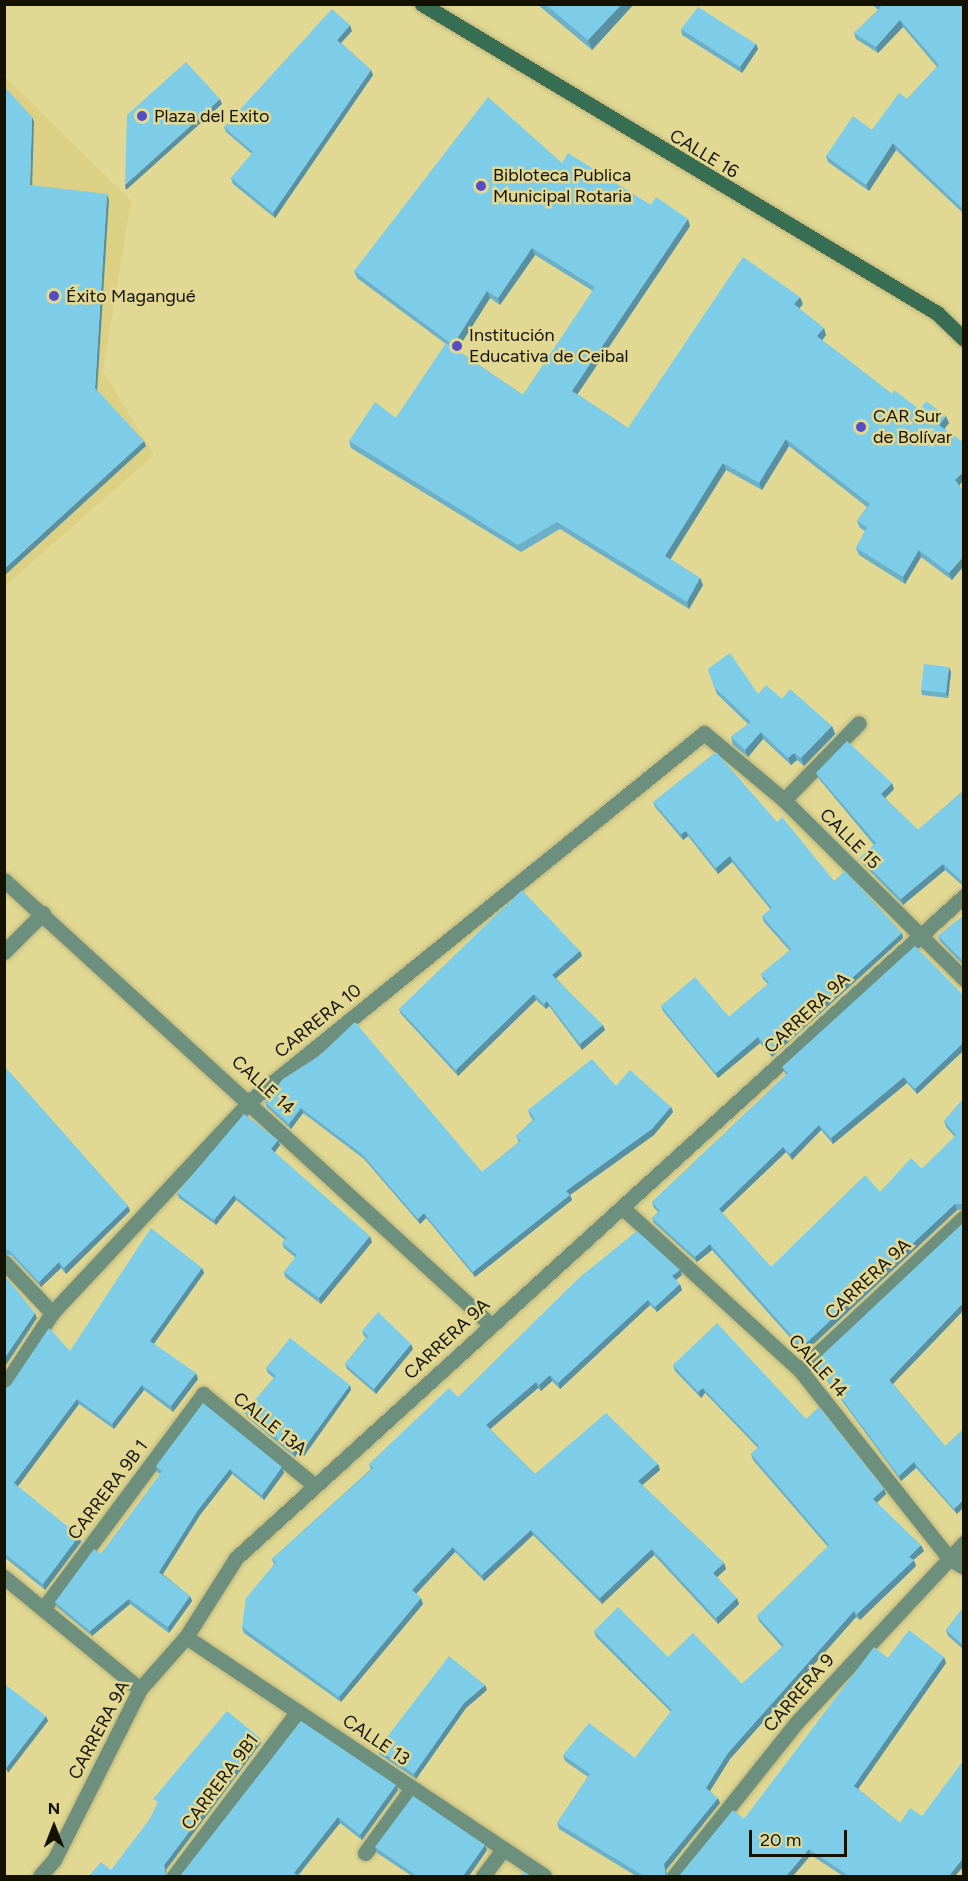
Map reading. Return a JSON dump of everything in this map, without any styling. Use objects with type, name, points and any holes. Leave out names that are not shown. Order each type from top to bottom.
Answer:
[{"type":"main road","name":"CALLE 16","points":[[422,4],[937,313],[963,339]]},
{"type":"street","points":[[784,800],[859,723]]},
{"type":"street","name":"CALLE 15","points":[[704,733],[784,800],[963,979]]},
{"type":"street","name":"CARRERA 10","points":[[4,1386],[52,1313],[251,1100],[704,733]]},
{"type":"street","name":"CALLE 14","points":[[4,880],[251,1100],[491,1324]]},
{"type":"street","name":"CARRERA 9A","points":[[40,1876],[54,1860],[140,1689],[186,1637],[237,1558],[313,1484],[491,1324],[624,1209],[963,896]]},
{"type":"street","points":[[4,952],[43,913]]},
{"type":"street","name":"CALLE 14","points":[[624,1209],[800,1370],[949,1558],[963,1567]]},
{"type":"street","name":"CARRERA 9A","points":[[800,1370],[963,1217]]},
{"type":"street","points":[[4,1262],[52,1313]]},
{"type":"street","name":"CALLE 13A","points":[[204,1394],[313,1484]]},
{"type":"street","name":"CARRERA 9B 1","points":[[43,1609],[204,1394]]},
{"type":"street","name":"CARRERA 9","points":[[674,1876],[797,1722],[963,1543]]},
{"type":"street","points":[[4,1577],[140,1689]]},
{"type":"street","name":"CALLE 13","points":[[186,1637],[543,1876]]},
{"type":"street","name":"CARRERA 9B1","points":[[174,1876],[298,1711]]},
{"type":"street","points":[[365,1853],[412,1788]]},
{"type":"street","points":[[483,1876],[502,1849]]},
{"type":"shaded area","name":"Éxito Magangué","points":[[4,76],[131,201],[103,371],[154,455],[5,586]]},
{"type":"building","points":[[545,4],[622,4],[588,40]]},
{"type":"building","points":[[877,4],[963,4],[963,209],[893,143],[866,185],[826,156],[853,116],[872,130],[899,93],[907,99],[939,65],[900,20],[876,47],[854,33],[881,7]]},
{"type":"building","points":[[698,7],[756,44],[740,67],[681,29]]},
{"type":"building","points":[[332,9],[350,25],[337,40],[371,70],[273,213],[231,178],[253,152],[224,127]]},
{"type":"building","points":[[186,62],[220,99],[125,185],[127,115]]},
{"type":"building","name":"Éxito Magangué","points":[[4,86],[32,117],[30,185],[107,194],[95,388],[144,441],[4,569]]},
{"type":"building","points":[[488,97],[562,163],[568,153],[651,205],[656,197],[688,219],[572,391],[628,428],[743,257],[800,297],[794,304],[824,328],[817,336],[892,394],[894,390],[920,410],[926,401],[946,416],[939,425],[963,442],[963,472],[955,480],[963,490],[963,557],[949,573],[919,550],[903,577],[856,548],[867,527],[857,521],[870,504],[786,439],[759,483],[723,463],[665,556],[700,578],[687,602],[557,522],[518,545],[349,441],[375,402],[396,418],[446,343],[523,395],[595,287],[532,248],[498,298],[487,291],[453,345],[354,271]]},
{"type":"building","points":[[730,653],[758,694],[766,685],[782,699],[790,689],[832,726],[801,758],[794,753],[788,758],[761,732],[745,750],[731,737],[751,722],[714,687],[708,669]]},
{"type":"building","points":[[924,664],[949,667],[946,693],[921,690]]},
{"type":"building","points":[[847,741],[892,783],[881,794],[918,830],[963,791],[963,882],[943,864],[901,899],[860,858],[876,843],[816,773]]},
{"type":"building","points":[[716,752],[777,822],[782,817],[834,881],[845,871],[902,933],[770,1052],[758,1037],[716,1073],[661,1006],[695,977],[729,1017],[769,983],[761,974],[791,949],[762,916],[772,908],[730,856],[716,868],[686,831],[681,834],[653,802]]},
{"type":"building","points":[[522,890],[580,951],[552,975],[603,1025],[580,1044],[547,1001],[544,1004],[534,994],[456,1070],[399,1009]]},
{"type":"building","points":[[963,916],[963,961],[938,936]]},
{"type":"building","points":[[915,946],[963,995],[963,1043],[915,1089],[904,1077],[831,1138],[819,1125],[790,1154],[783,1147],[719,1209],[771,1267],[865,1175],[880,1192],[911,1158],[922,1169],[956,1135],[944,1121],[963,1099],[963,1204],[955,1204],[802,1347],[710,1244],[695,1257],[652,1218],[660,1211],[652,1202],[788,1073],[782,1067]]},
{"type":"building","points":[[355,1022],[482,1172],[521,1141],[516,1136],[535,1119],[528,1110],[592,1059],[616,1086],[630,1070],[671,1107],[652,1129],[566,1191],[570,1195],[473,1272],[424,1213],[418,1219],[362,1154],[301,1108],[289,1124],[265,1102],[283,1079],[319,1056]]},
{"type":"building","points":[[4,1066],[128,1206],[64,1268],[59,1262],[39,1282],[9,1250],[4,1250]]},
{"type":"building","points":[[244,1114],[278,1140],[271,1149],[370,1236],[319,1298],[284,1272],[297,1255],[282,1243],[287,1238],[234,1195],[214,1220],[177,1193]]},
{"type":"building","points":[[963,1223],[963,1303],[889,1380],[945,1446],[963,1429],[963,1500],[954,1509],[914,1462],[899,1476],[815,1362]]},
{"type":"building","points":[[151,1228],[202,1268],[150,1341],[196,1373],[171,1406],[142,1385],[112,1424],[77,1399],[14,1483],[79,1536],[43,1584],[4,1553],[4,1389],[10,1386],[49,1328],[70,1351]]},
{"type":"building","points":[[637,1231],[680,1270],[672,1276],[680,1284],[655,1307],[648,1300],[558,1383],[550,1375],[539,1385],[536,1382],[486,1425],[535,1474],[606,1413],[658,1464],[638,1481],[724,1563],[713,1573],[737,1598],[716,1618],[652,1549],[600,1598],[531,1530],[482,1575],[453,1547],[412,1590],[421,1598],[339,1697],[242,1627],[246,1598],[276,1562],[272,1559],[373,1468],[369,1464],[449,1388],[458,1397],[580,1277]]},
{"type":"building","points":[[4,1275],[35,1313],[4,1359]]},
{"type":"building","points":[[378,1312],[411,1344],[374,1389],[345,1364],[368,1336],[362,1331]]},
{"type":"building","points":[[717,1323],[806,1419],[819,1407],[884,1489],[873,1499],[921,1545],[909,1557],[914,1560],[857,1614],[854,1611],[728,1753],[706,1788],[718,1798],[664,1864],[666,1876],[644,1876],[557,1823],[590,1774],[563,1755],[589,1723],[635,1758],[672,1710],[594,1631],[618,1607],[668,1657],[693,1633],[742,1684],[784,1645],[757,1616],[829,1545],[751,1454],[759,1446],[703,1388],[698,1392],[673,1365]]},
{"type":"building","points":[[290,1338],[350,1385],[302,1451],[296,1447],[293,1451],[245,1412],[276,1376],[266,1368]]},
{"type":"building","points":[[203,1403],[282,1467],[262,1495],[230,1469],[198,1510],[159,1572],[190,1596],[168,1627],[129,1599],[90,1631],[55,1602],[94,1549],[101,1554],[140,1502],[162,1471],[156,1466]]},
{"type":"building","points":[[963,1608],[963,1645],[946,1630]]},
{"type":"building","points":[[909,1630],[944,1657],[854,1786],[900,1823],[910,1808],[922,1816],[963,1761],[963,1858],[949,1876],[849,1876],[809,1849],[786,1876],[679,1876],[733,1810],[744,1819],[874,1647],[888,1658]]},
{"type":"building","points":[[449,1656],[485,1685],[464,1703],[414,1774],[378,1749]]},
{"type":"building","points":[[6,1685],[46,1716],[6,1768],[4,1767],[4,1686]]},
{"type":"building","points":[[227,1711],[260,1738],[164,1865],[166,1876],[89,1876],[101,1862],[111,1870],[149,1820],[158,1802],[153,1799]]},
{"type":"building","points":[[301,1721],[396,1785],[360,1835],[338,1817],[294,1873],[299,1876],[180,1876]]},
{"type":"building","points":[[413,1796],[485,1845],[463,1876],[417,1876],[375,1847]]},
{"type":"place","name":"Plaza del Exito","points":[[142,116]]},
{"type":"place","name":"Bibloteca Publica Municipal Rotaria","points":[[481,186]]},
{"type":"place","name":"Éxito Magangué","points":[[54,296]]},
{"type":"place","name":"Institución Educativa de Ceibal","points":[[457,346]]},
{"type":"place","name":"CAR Sur de Bolívar","points":[[861,427]]}]
